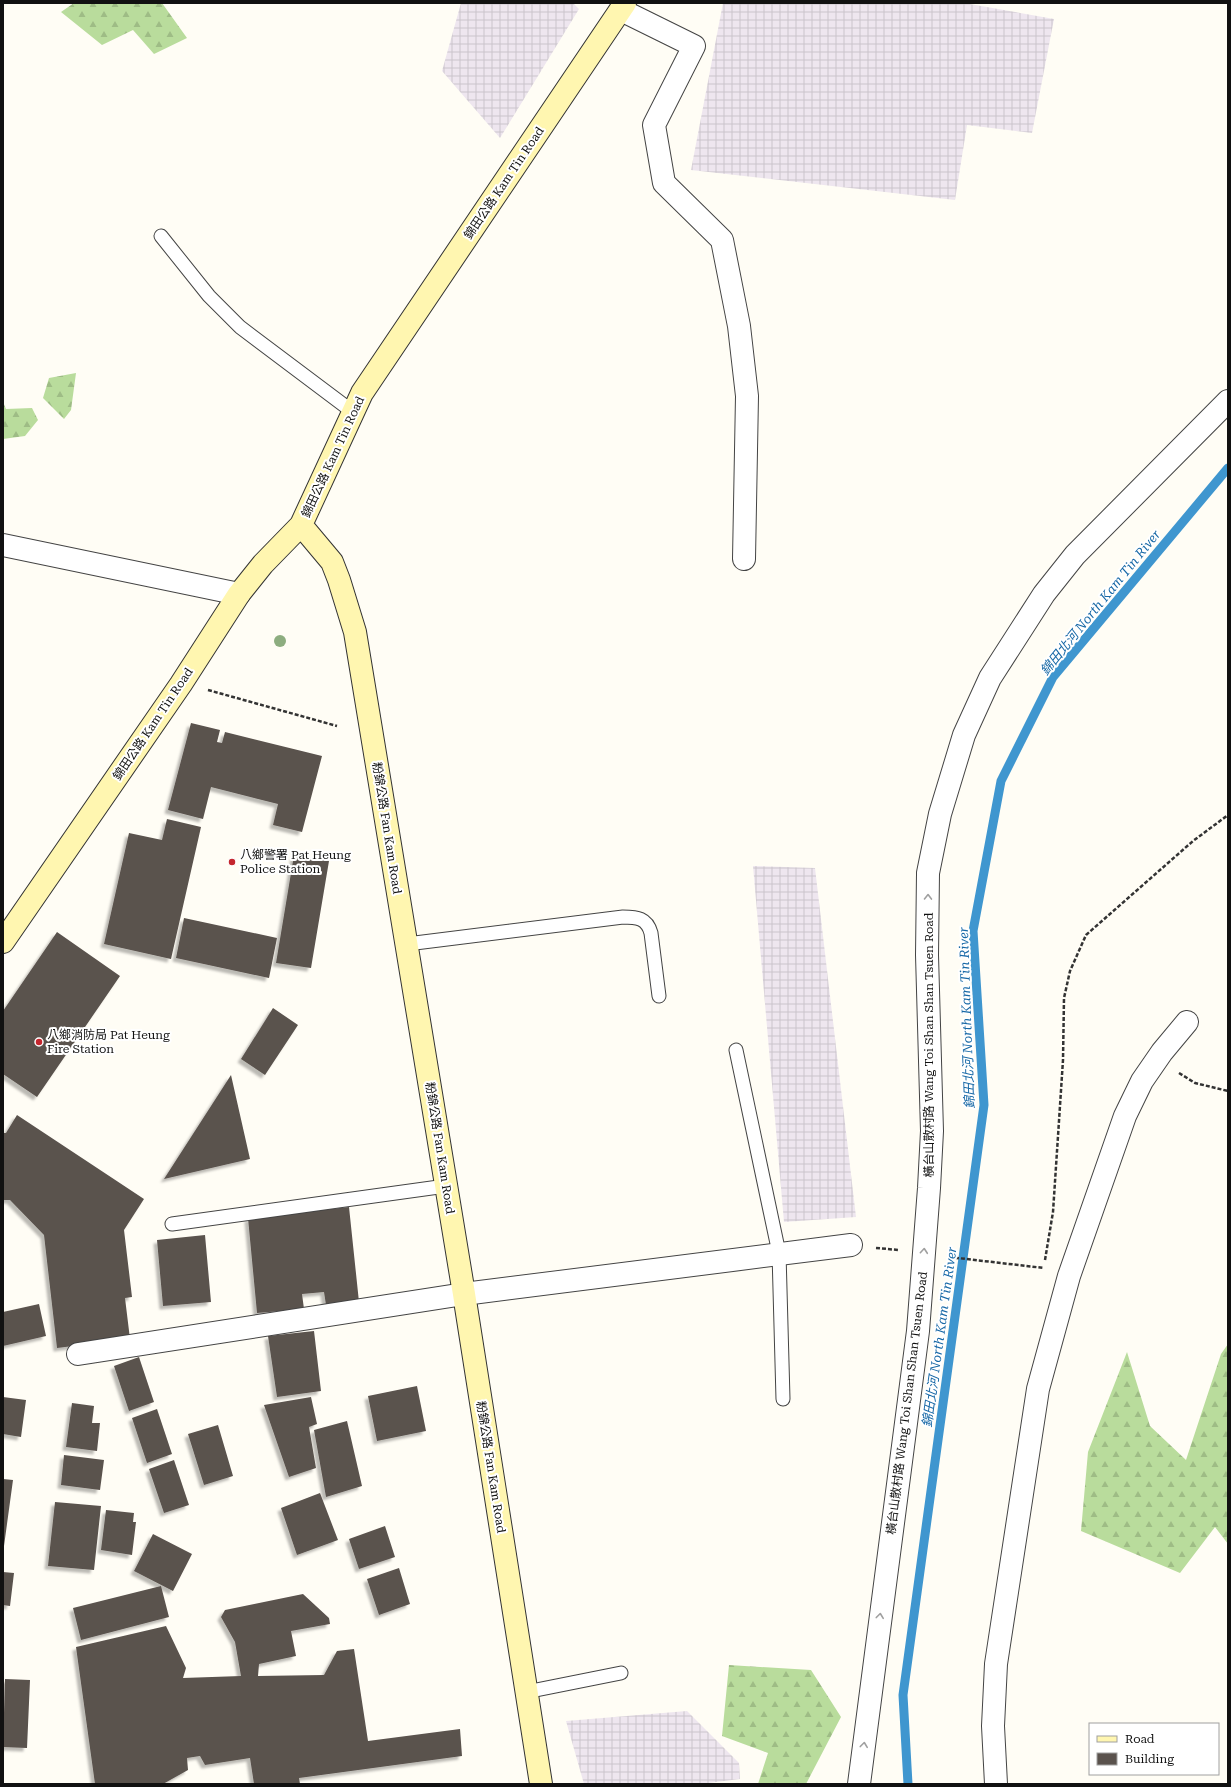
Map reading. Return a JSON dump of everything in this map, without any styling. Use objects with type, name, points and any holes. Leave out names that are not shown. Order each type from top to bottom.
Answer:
[{"type":"main road","name":"錦田公路 Kam Tin Road","points":[[3,942],[181,684],[239,594],[263,564],[301,525],[362,393],[623,6]]},
{"type":"main road","name":"粉錦公路 Fan Kam Road","points":[[301,525],[332,562],[342,587],[355,632],[464,1294],[541,1784]]},
{"type":"street","points":[[623,6],[694,46],[654,125],[664,183],[722,240],[739,326],[746,396],[744,559]]},
{"type":"street","name":"橫台山散村路 Wang Toi Shan Shan Tsuen Road","points":[[859,1784],[918,1331],[930,1188],[932,1131],[927,954],[928,873],[940,814],[964,735],[990,678],[1044,594],[1075,555],[1228,401]]},
{"type":"street","points":[[3,545],[239,594]]},
{"type":"street","points":[[996,1784],[993,1726],[996,1664],[1038,1389],[1069,1276],[1125,1116],[1142,1081],[1187,1022]]},
{"type":"street","points":[[78,1354],[464,1294],[851,1245]]},
{"type":"lane","points":[[161,236],[209,296],[240,327],[352,412]]},
{"type":"lane","points":[[407,944],[623,917],[641,918],[649,925],[651,933],[659,996]]},
{"type":"lane","points":[[736,1050],[779,1253],[783,1399]]},
{"type":"lane","points":[[172,1224],[446,1186]]},
{"type":"lane","points":[[526,1692],[621,1673]]},
{"type":"path","points":[[201,688],[337,726]]},
{"type":"path","points":[[948,1257],[1043,1268],[1053,1212],[1063,1060],[1064,998],[1070,971],[1086,936],[1193,842],[1228,815]]},
{"type":"path","points":[[1157,1060],[1195,1083],[1228,1091]]},
{"type":"path","points":[[851,1245],[924,1253]]},
{"type":"shaded area","points":[[461,3],[573,3],[579,9],[500,138],[442,71]]},
{"type":"shaded area","points":[[723,3],[964,3],[1054,19],[1032,133],[967,125],[955,200],[691,170]]},
{"type":"shaded area","points":[[753,866],[815,868],[856,1217],[784,1222]]},
{"type":"shaded area","points":[[687,1711],[739,1763],[740,1779],[700,1784],[584,1784],[566,1721]]},
{"type":"green space","points":[[74,3],[162,3],[187,38],[154,54],[133,30],[102,45],[61,12]]},
{"type":"green space","points":[[76,373],[71,410],[64,419],[43,398],[49,378]]},
{"type":"green space","points":[[3,402],[6,409],[32,408],[38,420],[25,436],[3,439]]},
{"type":"green space","points":[[1228,1344],[1228,1544],[1215,1527],[1180,1573],[1081,1531],[1088,1452],[1127,1352],[1150,1426],[1186,1460],[1221,1354]]},
{"type":"green space","points":[[729,1665],[811,1670],[841,1717],[806,1784],[758,1784],[768,1753],[722,1736]]},
{"type":"building","points":[[191,723],[220,730],[217,742],[222,743],[225,732],[322,756],[302,832],[273,825],[278,804],[211,787],[203,819],[168,810]]},
{"type":"building","points":[[167,819],[201,827],[171,959],[104,944],[129,833],[162,840]]},
{"type":"building","points":[[294,855],[329,861],[311,968],[276,963]]},
{"type":"building","points":[[184,918],[277,938],[269,978],[176,958]]},
{"type":"building","name":"八鄉消防局 Pat Heung Fire Station","points":[[57,932],[120,976],[37,1097],[3,1074],[3,1011]]},
{"type":"building","points":[[273,1008],[298,1025],[265,1075],[241,1059]]},
{"type":"building","points":[[231,1075],[250,1159],[164,1179]]},
{"type":"building","points":[[17,1115],[144,1199],[124,1230],[132,1297],[125,1298],[130,1339],[57,1348],[44,1235],[10,1200],[3,1200],[3,1133],[6,1133]]},
{"type":"building","points":[[349,1207],[359,1302],[326,1305],[324,1292],[302,1294],[304,1309],[257,1313],[248,1218]]},
{"type":"building","points":[[205,1235],[211,1302],[163,1306],[157,1240]]},
{"type":"building","points":[[39,1304],[46,1336],[3,1346],[3,1312]]},
{"type":"building","points":[[314,1331],[321,1391],[277,1397],[268,1336]]},
{"type":"building","points":[[139,1357],[154,1402],[129,1411],[114,1366]]},
{"type":"building","points":[[417,1386],[426,1431],[377,1441],[368,1396]]},
{"type":"building","points":[[3,1397],[26,1400],[21,1437],[3,1434]]},
{"type":"building","points":[[311,1397],[317,1424],[309,1427],[316,1468],[289,1477],[264,1405]]},
{"type":"building","points":[[72,1403],[94,1406],[92,1423],[100,1423],[97,1451],[66,1447]]},
{"type":"building","points":[[157,1409],[172,1454],[147,1463],[132,1418]]},
{"type":"building","points":[[347,1421],[362,1486],[326,1497],[314,1430]]},
{"type":"building","points":[[218,1425],[233,1476],[204,1485],[188,1434]]},
{"type":"building","points":[[64,1455],[104,1460],[100,1490],[61,1485]]},
{"type":"building","points":[[174,1460],[189,1505],[164,1513],[149,1469]]},
{"type":"building","points":[[3,1479],[13,1480],[4,1546],[3,1546]]},
{"type":"building","points":[[320,1493],[338,1540],[297,1555],[281,1508]]},
{"type":"building","points":[[55,1502],[101,1506],[94,1570],[48,1566]]},
{"type":"building","points":[[106,1510],[134,1513],[133,1522],[136,1522],[132,1555],[101,1550]]},
{"type":"building","points":[[385,1526],[395,1557],[359,1569],[349,1539]]},
{"type":"building","points":[[153,1534],[192,1554],[173,1591],[134,1571]]},
{"type":"building","points":[[399,1568],[410,1604],[379,1615],[367,1579]]},
{"type":"building","points":[[3,1572],[14,1573],[10,1606],[3,1605]]},
{"type":"building","points":[[161,1586],[169,1617],[81,1640],[73,1608]]},
{"type":"building","points":[[303,1594],[329,1618],[330,1624],[291,1631],[296,1656],[259,1664],[258,1676],[324,1675],[337,1651],[354,1649],[368,1741],[460,1729],[462,1756],[299,1778],[300,1784],[254,1784],[250,1758],[205,1765],[200,1756],[187,1758],[188,1770],[163,1784],[95,1784],[76,1647],[166,1626],[186,1668],[183,1678],[241,1676],[235,1642],[221,1617],[225,1610]]},
{"type":"building","points":[[5,1679],[30,1680],[27,1748],[3,1747]]},
{"type":"waterway","name":"錦田北河 North Kam Tin River","points":[[908,1784],[903,1695],[984,1105],[973,931],[1001,781],[1053,677],[1228,468]]},
{"type":"place","name":"八鄉警署 Pat Heung Police Station","points":[[232,862]]},
{"type":"place","name":"八鄉消防局 Pat Heung Fire Station","points":[[39,1042]]}]
